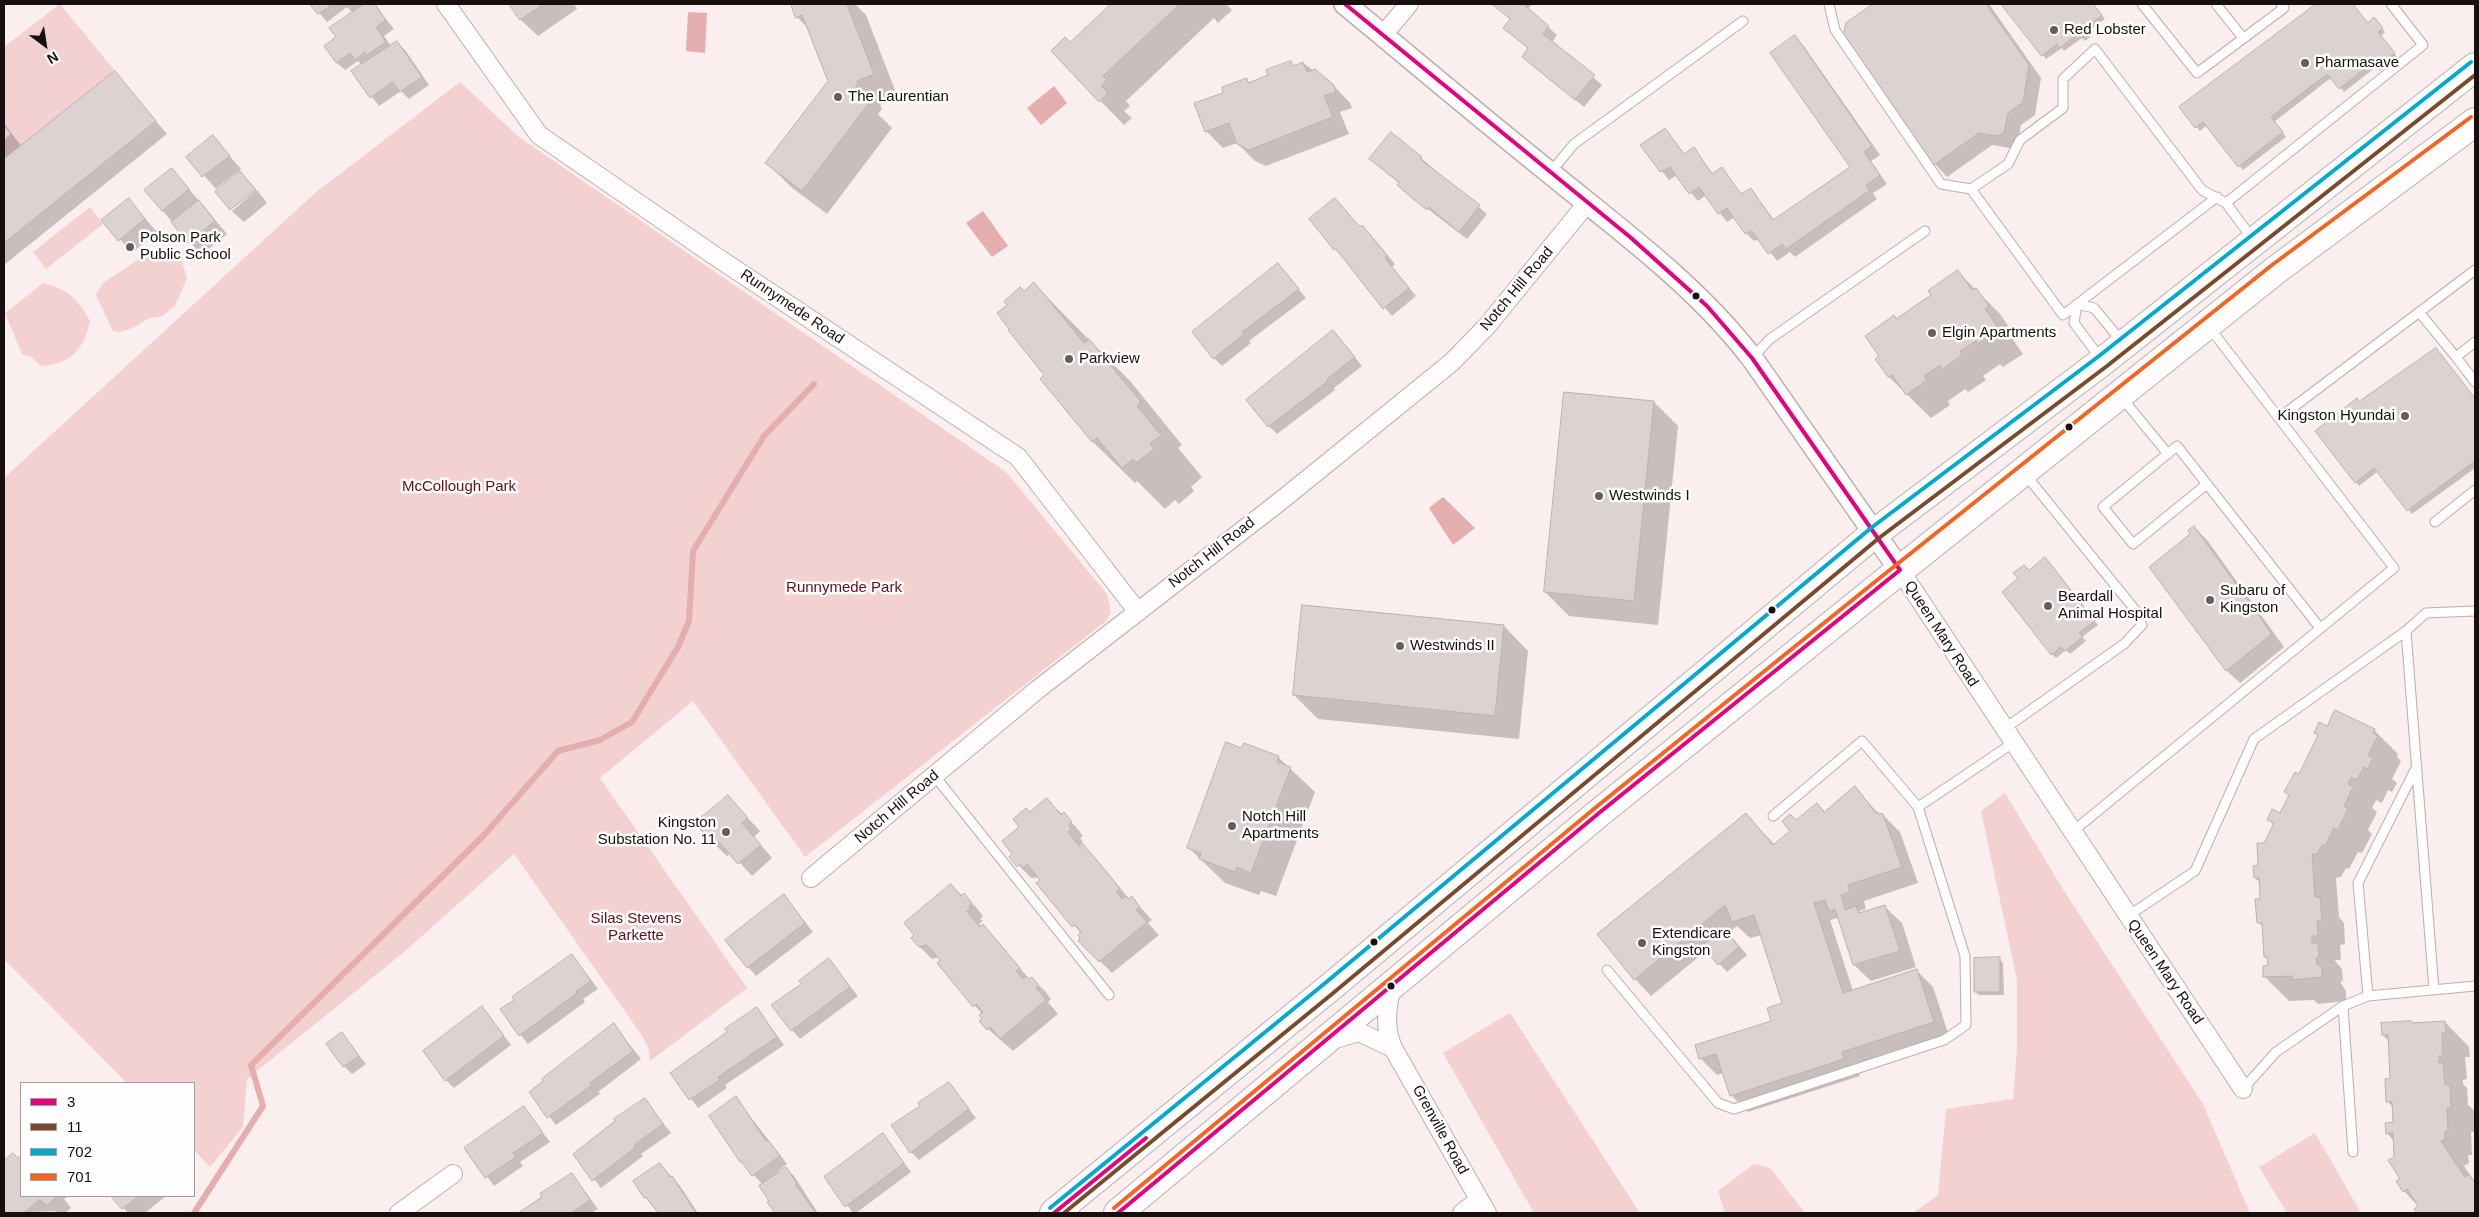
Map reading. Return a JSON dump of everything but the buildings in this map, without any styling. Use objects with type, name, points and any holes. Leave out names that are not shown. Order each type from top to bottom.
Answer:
[{"type":"main road","points":[[1054,1213],[1328,990],[1875,533],[2103,361],[2123,343],[2255,243],[2475,67]]},
{"type":"main road","points":[[1118,1213],[1391,988],[1599,813],[2023,471],[2120,396],[2276,270],[2475,122]]},
{"type":"main road","points":[[2255,243],[2276,270]]},
{"type":"street","name":"Runnymede Road","points":[[446,4],[539,134],[715,256],[1018,456],[1138,612]]},
{"type":"street","name":"Queen Mary Road","points":[[1345,4],[1550,173],[1588,202],[1700,298],[1733,332],[1900,570],[2008,736],[2243,1088]]},
{"type":"street","points":[[1383,35],[1409,4]]},
{"type":"street","name":"Notch Hill Road","points":[[811,878],[1037,690],[1452,362],[1487,326],[1588,202]]},
{"type":"street","name":"Grenville Road","points":[[1391,988],[1385,1021],[1387,1035],[1392,1048],[1483,1206]]},
{"type":"street","points":[[1324,1043],[1358,1032],[1392,1048]]},
{"type":"street","points":[[399,1213],[453,1174]]},
{"type":"street","points":[[1462,1213],[1483,1206]]},
{"type":"lane","points":[[1829,4],[1835,30],[1941,184],[1971,189],[2008,164],[2020,140],[2063,108],[2063,79],[2095,49],[2202,190],[2226,203],[2255,243]]},
{"type":"lane","points":[[2142,4],[2197,74],[2284,8],[2281,4]]},
{"type":"lane","points":[[2216,4],[2243,38]]},
{"type":"lane","points":[[2226,203],[2423,46],[2391,4]]},
{"type":"lane","points":[[1550,173],[1574,144],[1743,21]]},
{"type":"lane","points":[[1971,189],[2063,315],[2216,197]]},
{"type":"lane","points":[[1752,358],[1770,339],[1925,231]]},
{"type":"lane","points":[[2279,418],[2475,270]]},
{"type":"lane","points":[[2077,304],[2094,308],[2123,343]]},
{"type":"lane","points":[[2077,304],[2074,323],[2103,361]]},
{"type":"lane","points":[[2419,312],[2475,382]]},
{"type":"lane","points":[[2072,832],[2394,568],[2207,325]]},
{"type":"lane","points":[[2456,357],[2475,342]]},
{"type":"lane","points":[[2120,396],[2168,454]]},
{"type":"lane","points":[[2206,484],[2133,544],[2103,507],[2177,446],[2320,628]]},
{"type":"lane","points":[[1918,807],[2124,644],[2142,625],[2136,611],[2023,471]]},
{"type":"lane","points":[[2435,522],[2475,490]]},
{"type":"lane","points":[[2128,916],[2195,871],[2254,739],[2406,631],[2426,613],[2475,611]]},
{"type":"lane","points":[[2406,631],[2434,990]]},
{"type":"lane","points":[[1608,970],[1718,1103],[1734,1109],[1944,1040],[1966,1025],[1965,956],[1918,807],[1862,741],[1773,816]]},
{"type":"lane","points":[[2368,996],[2358,883],[2417,766]]},
{"type":"lane","points":[[934,775],[1109,995]]},
{"type":"lane","points":[[2243,1088],[2276,1052],[2343,1006],[2368,996],[2475,986]]},
{"type":"lane","points":[[2343,1006],[2353,1152]]},
{"type":"green space","points":[[60,4],[115,71],[4,160],[4,140],[11,134],[4,125],[4,47]]},
{"type":"green space","name":"McCollough Park","points":[[460,82],[519,137],[1006,472],[1107,594],[1111,612],[1106,621],[805,857],[693,701],[600,778],[747,988],[650,1061],[649,1050],[643,1037],[514,854],[403,953],[247,1079],[243,1127],[210,1167],[195,1151],[195,1082],[126,1082],[6,961],[4,963],[4,478],[315,193]]},
{"type":"green space","points":[[90,207],[103,224],[46,269],[33,252]]},
{"type":"green space","points":[[144,256],[181,259],[187,278],[175,306],[163,316],[150,318],[128,330],[113,331],[96,295],[103,283]]},
{"type":"green space","points":[[43,283],[59,288],[71,296],[90,321],[84,340],[74,353],[60,362],[41,366],[30,356],[22,354],[5,313]]},
{"type":"green space","points":[[2005,793],[2064,891],[2203,1104],[2250,1213],[1913,1213],[1938,1195],[1946,1109],[2013,1099],[2017,1049],[2017,980],[1981,811]]},
{"type":"green space","points":[[1510,1013],[1640,1213],[1534,1213],[1443,1053]]},
{"type":"green space","points":[[2315,1133],[2361,1213],[2287,1213],[2259,1167]]},
{"type":"green space","points":[[1754,1164],[1770,1168],[1805,1213],[1725,1213],[1718,1191]]},
{"type":"shaded area","points":[[688,12],[707,13],[705,53],[686,51]]},
{"type":"shaded area","points":[[1054,86],[1067,103],[1041,125],[1027,108]]},
{"type":"shaded area","points":[[983,211],[1008,246],[992,257],[966,223]]},
{"type":"shaded area","points":[[1443,497],[1475,528],[1453,545],[1429,508]]},
{"type":"waterway","points":[[194,1213],[263,1106],[251,1065],[484,835],[558,751],[600,740],[632,722],[678,647],[689,621],[693,551],[764,436],[814,384]]},
{"type":"transit line","name":"3","points":[[1118,1213],[1599,813],[1900,570],[1752,358],[1707,306],[1630,237],[1345,4]]},
{"type":"transit line","name":"702","points":[[1050,1208],[1324,984],[1871,528],[2099,356],[2471,62]]},
{"type":"transit line","name":"11","points":[[1064,1213],[1332,994],[1879,538],[2107,366],[2475,75]]},
{"type":"transit line","name":"701","points":[[1114,1208],[1595,808],[1871,585],[2272,265],[2471,117]]},
{"type":"transit line","name":"3","points":[[1054,1213],[1146,1138]]},
{"type":"place","name":"Red Lobster","points":[[2054,30]]},
{"type":"place","name":"Pharmasave","points":[[2305,63]]},
{"type":"place","name":"The Laurentian","points":[[838,97]]},
{"type":"place","name":"Polson Park Public School","points":[[130,247]]},
{"type":"place","name":"Elgin Apartments","points":[[1932,333]]},
{"type":"place","name":"Parkview","points":[[1069,359]]},
{"type":"place","name":"Kingston Hyundai","points":[[2405,416]]},
{"type":"place","name":"Westwinds I","points":[[1599,496]]},
{"type":"place","name":"Subaru of Kingston","points":[[2210,600]]},
{"type":"place","name":"Beardall Animal Hospital","points":[[2048,606]]},
{"type":"place","name":"Westwinds II","points":[[1400,646]]},
{"type":"place","name":"Notch Hill Apartments","points":[[1232,826]]},
{"type":"place","name":"Kingston Substation No. 11","points":[[726,832]]},
{"type":"place","name":"Extendicare Kingston","points":[[1642,943]]},
{"type":"park label","name":"Runnymede Park","points":[[844,588]]},
{"type":"park label","name":"Silas Stevens Parkette","points":[[636,928]]}]
